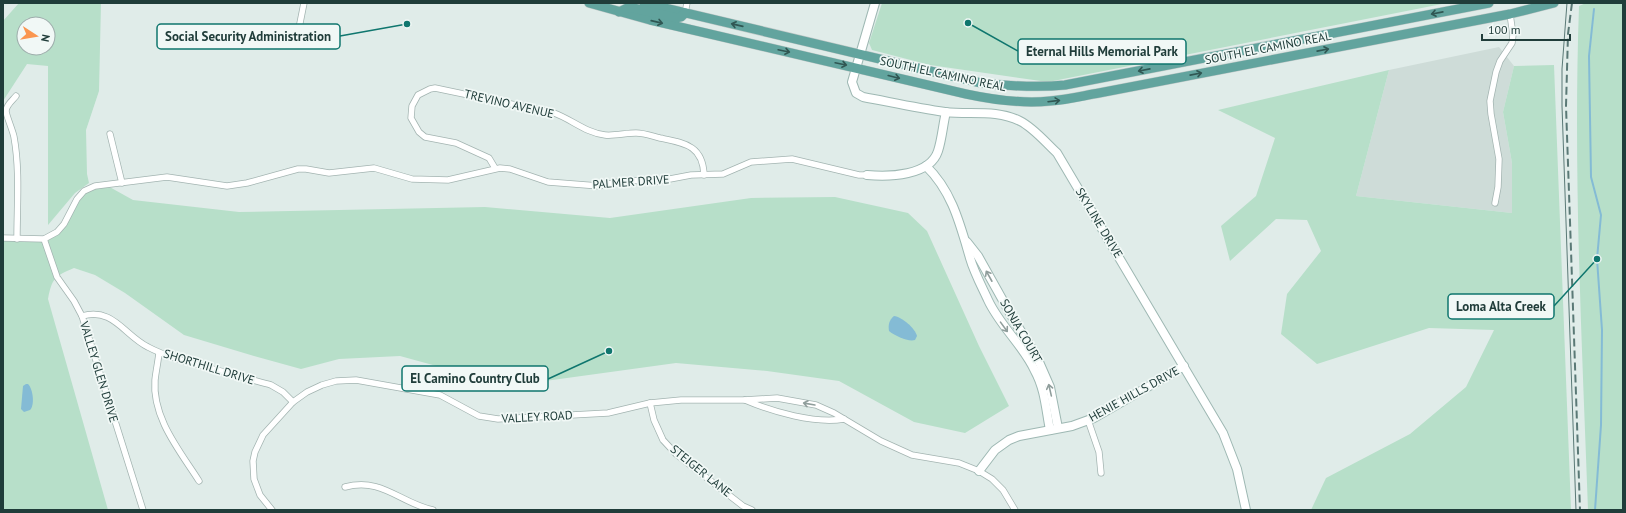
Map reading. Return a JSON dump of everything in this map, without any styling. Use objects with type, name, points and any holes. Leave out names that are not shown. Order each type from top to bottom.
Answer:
[{"type":"main road","name":"SOUTH EL CAMINO REAL","points":[[589,3],[619,12],[985,98],[1015,102],[1050,101],[1510,14],[1554,3]]},
{"type":"main road","name":"SOUTH EL CAMINO REAL","points":[[644,3],[981,83],[1004,86],[1045,87],[1089,81],[1489,3]]},
{"type":"main road","points":[[619,12],[629,7],[677,18],[681,17],[685,13]]},
{"type":"street","points":[[298,33],[304,3]]},
{"type":"street","points":[[685,13],[687,3]]},
{"type":"street","name":"SKYLINE DRIVE","points":[[875,3],[852,82],[856,93],[863,97],[946,112],[989,112],[1014,119],[1020,121],[1034,131],[1057,153],[1223,433],[1237,469],[1246,510]]},
{"type":"street","points":[[1495,203],[1500,159],[1491,114],[1490,101],[1496,72],[1500,61],[1512,43],[1513,35],[1510,14]]},
{"type":"street","name":"TREVINO AVENUE","points":[[495,168],[489,158],[456,143],[425,137],[419,132],[411,118],[412,106],[418,95],[430,88],[435,88],[554,114],[564,117],[589,131],[606,135],[637,133],[686,144],[695,150],[701,157],[704,175]]},
{"type":"street","points":[[16,96],[8,106],[6,112],[14,138],[18,188],[17,239]]},
{"type":"street","points":[[926,166],[933,160],[938,152],[946,112]]},
{"type":"street","points":[[110,134],[122,183]]},
{"type":"street","name":"PALMER DRIVE","points":[[44,239],[57,232],[64,224],[76,200],[84,191],[95,186],[167,177],[228,186],[247,183],[298,169],[329,173],[374,168],[412,179],[448,180],[495,168],[510,169],[548,182],[599,186],[628,180],[654,182],[691,175],[723,174],[751,162],[792,159],[859,175],[909,173],[923,169],[926,166]]},
{"type":"street","name":"SONJA COURT","points":[[926,166],[937,176],[950,198],[966,240],[970,259],[996,316],[1023,351],[1035,370],[1044,394],[1054,429]]},
{"type":"street","points":[[3,238],[44,239]]},
{"type":"street","name":"VALLEY GLEN DRIVE","points":[[44,239],[57,277],[74,301],[82,316],[143,510]]},
{"type":"street","name":"SONJA COURT","points":[[966,240],[978,256],[1015,322],[1036,355],[1050,387],[1054,429]]},
{"type":"street","name":"SHORTHILL DRIVE","points":[[82,316],[100,314],[110,318],[146,347],[159,353],[271,385],[283,392],[293,402]]},
{"type":"street","points":[[159,353],[155,381],[159,412],[168,433],[198,481]]},
{"type":"street","name":"HENIE HILLS DRIVE","points":[[979,471],[995,450],[1009,440],[1019,436],[1088,420],[1184,366]]},
{"type":"street","name":"VALLEY ROAD","points":[[272,510],[260,495],[254,479],[253,461],[255,452],[263,435],[293,402],[307,392],[322,385],[336,381],[356,380],[440,394],[479,416],[498,419],[608,414],[650,403],[681,400],[744,400],[776,398],[816,405],[834,412],[844,420],[881,442],[912,455],[959,463],[979,471],[992,479],[1003,490],[1015,510]]},
{"type":"street","name":"VALLEY ROAD","points":[[744,400],[757,406],[807,418],[831,422],[844,420]]},
{"type":"street","name":"STEIGER LANE","points":[[650,403],[654,420],[663,440],[676,454],[749,509]]},
{"type":"street","points":[[1088,420],[1099,452],[1101,473]]},
{"type":"street","points":[[345,488],[354,485],[376,486],[387,489],[411,503],[433,510]]},
{"type":"shaded area","points":[[1499,47],[1514,66],[1503,112],[1512,163],[1512,213],[1356,196],[1389,70]]},
{"type":"green space","points":[[19,3],[101,3],[99,91],[86,130],[87,174],[89,183],[75,193],[48,225],[48,66],[27,64],[3,101],[3,21]]},
{"type":"green space","points":[[882,3],[1447,3],[1048,82],[930,65],[872,50],[869,43]]},
{"type":"green space","points":[[1586,3],[1623,3],[1623,510],[1588,510],[1579,258],[1577,132],[1579,6]]},
{"type":"green space","points":[[1554,65],[1571,510],[1311,510],[1326,478],[1410,434],[1466,387],[1494,330],[1429,328],[1317,364],[1281,334],[1287,294],[1321,251],[1307,220],[1276,219],[1230,261],[1221,226],[1256,196],[1275,138],[1218,110],[1389,70],[1356,196],[1512,213],[1512,163],[1503,112],[1514,66]]},
{"type":"green space","points":[[106,185],[133,200],[239,212],[485,207],[610,218],[751,198],[835,197],[908,213],[927,231],[979,346],[1009,406],[965,433],[914,422],[839,381],[767,371],[676,363],[516,385],[473,376],[400,356],[339,359],[301,369],[184,335],[125,293],[95,275],[74,268],[62,273],[55,279],[51,286],[48,299],[108,510],[3,510],[3,238],[44,238],[57,232],[84,192]]},
{"type":"water","points":[[894,316],[901,318],[911,326],[917,336],[915,340],[902,338],[889,331],[889,323]]},
{"type":"water","points":[[26,384],[30,386],[33,401],[32,408],[24,412],[21,409],[23,386]]},
{"type":"waterway","points":[[1594,9],[1589,56],[1591,177],[1601,215],[1597,259],[1602,330],[1601,425],[1595,510]]},
{"type":"tram line","points":[[1567,3],[1562,69],[1562,106],[1576,510]]},
{"type":"railway","points":[[1572,3],[1568,34],[1566,106],[1580,510]]},
{"type":"place","name":"Eternal Hills Memorial Park","points":[[968,23]]},
{"type":"place","name":"Social Security Administration","points":[[407,24]]},
{"type":"place","name":"Loma Alta Creek","points":[[1597,259]]},
{"type":"place","name":"El Camino Country Club","points":[[609,351]]}]
